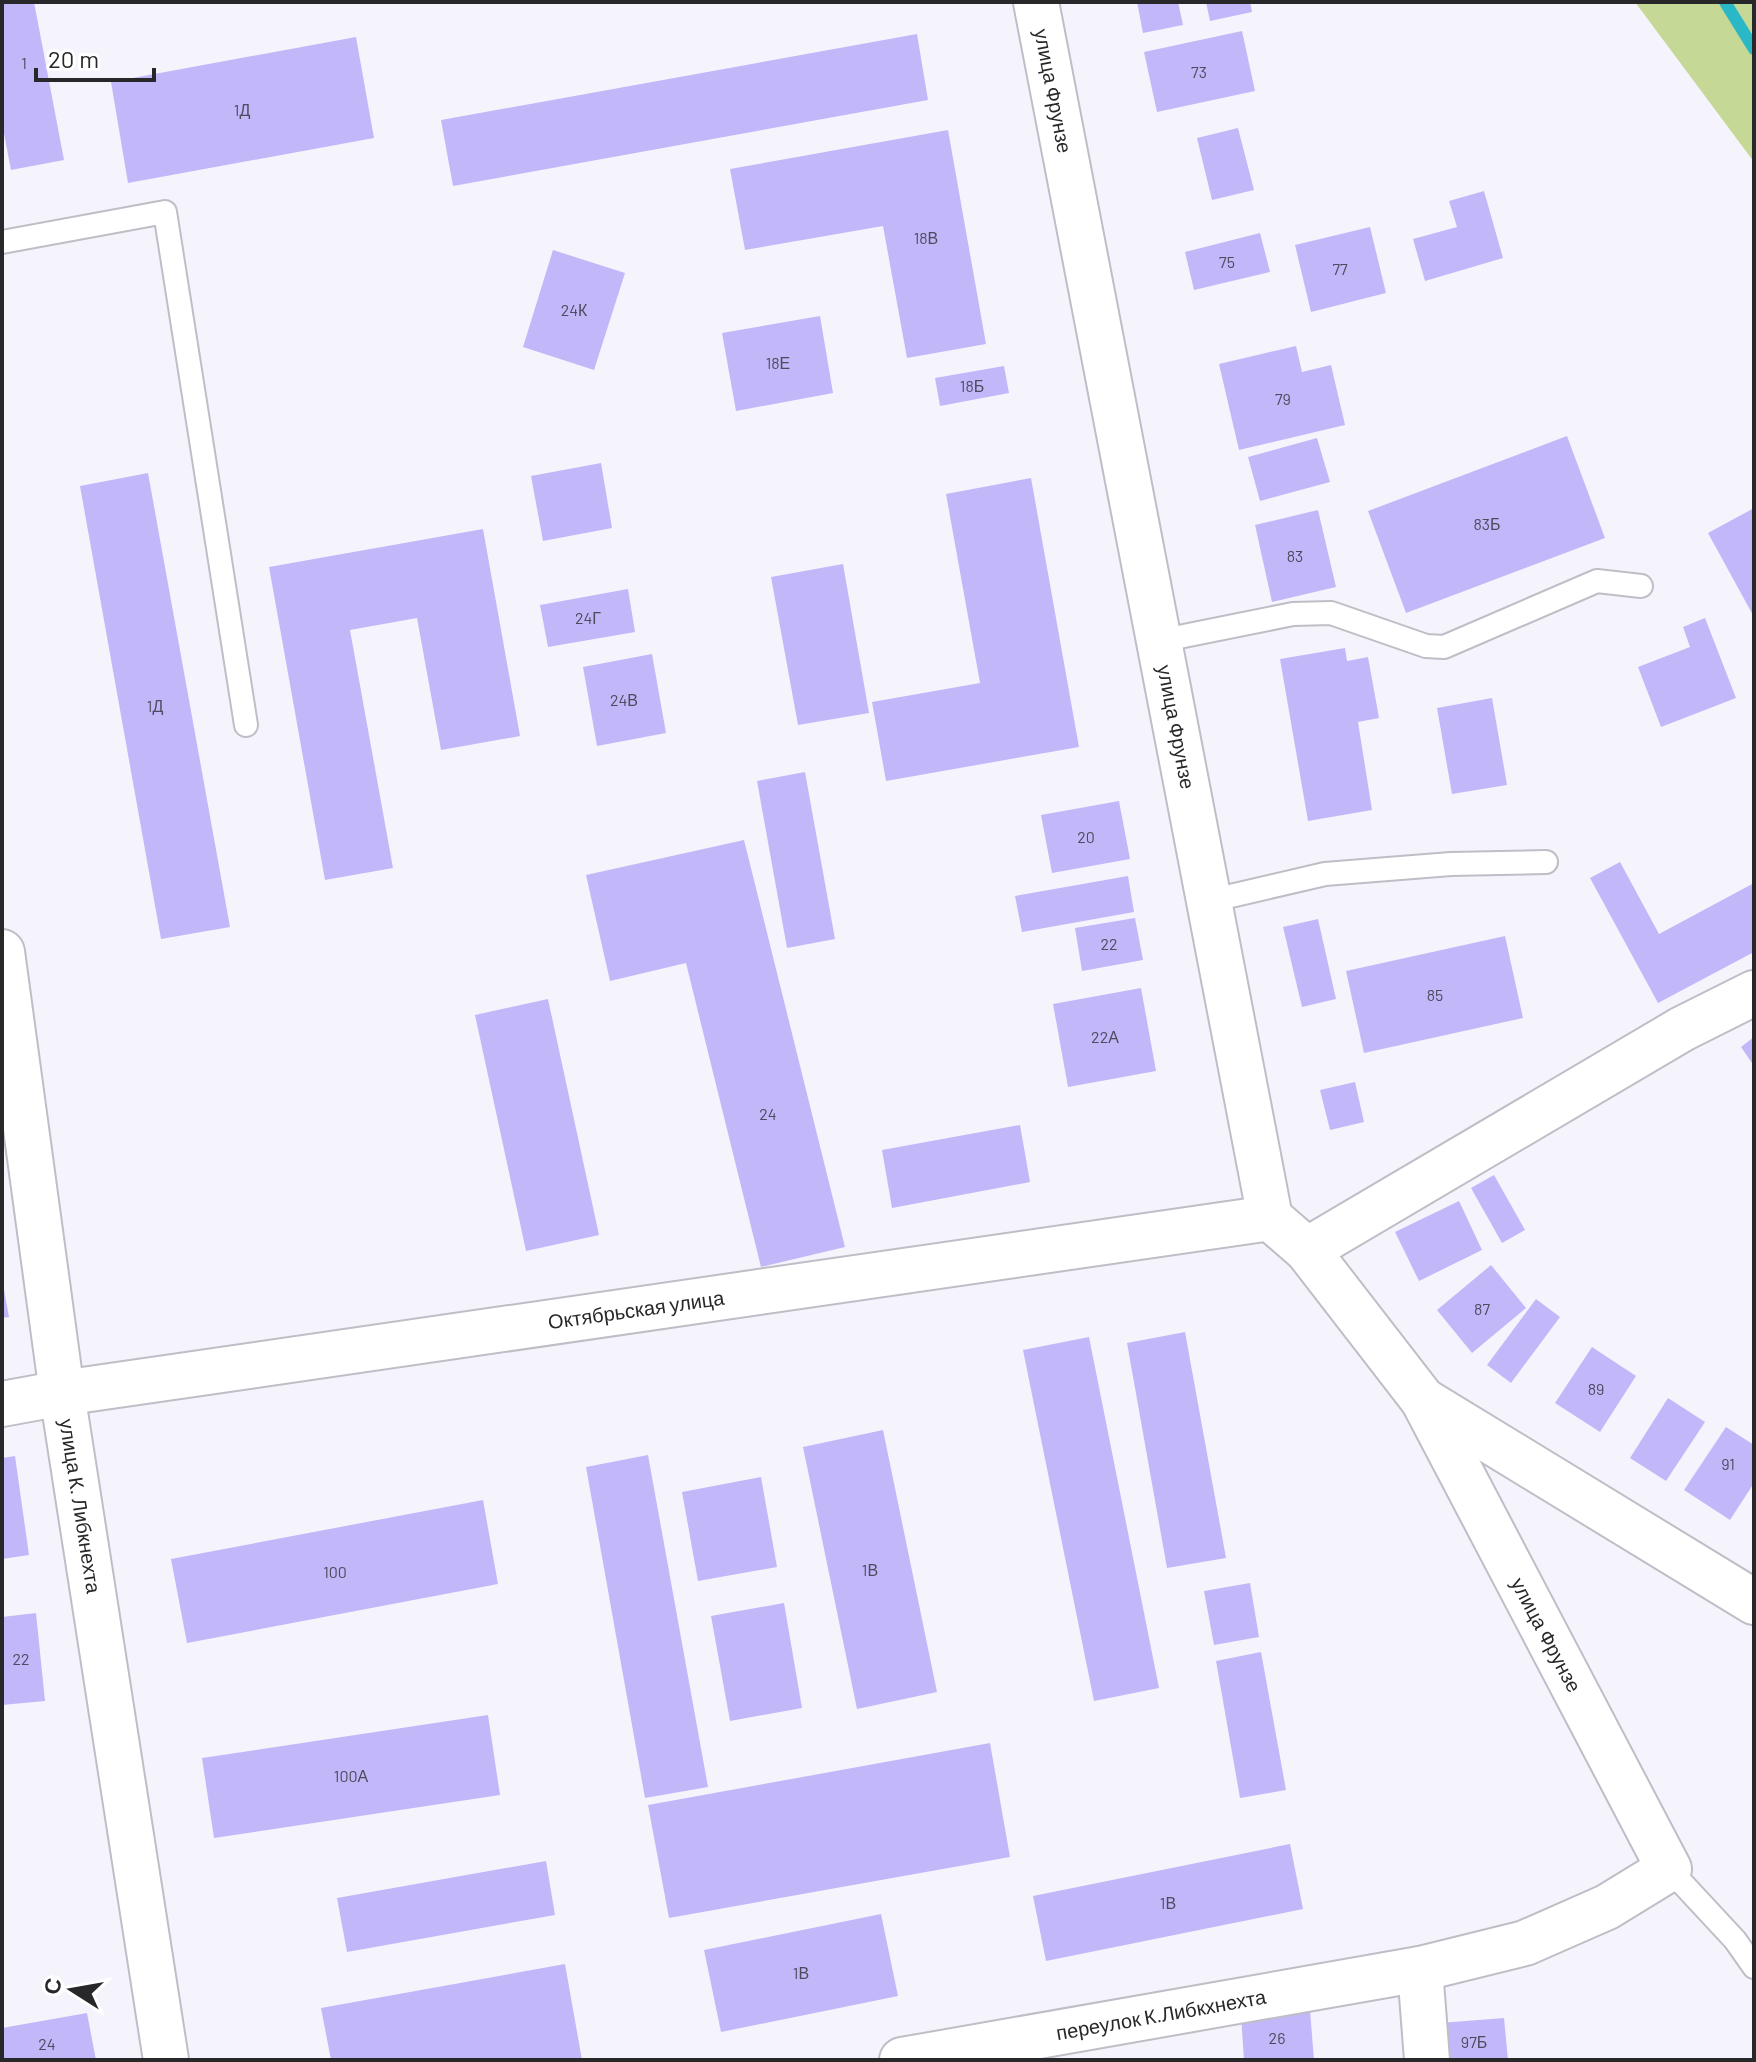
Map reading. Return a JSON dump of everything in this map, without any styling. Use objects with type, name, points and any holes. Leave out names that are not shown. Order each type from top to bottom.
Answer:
[{"type":"street","name":"улица Фрунзе","points":[[1036,2],[1270,1218],[1307,1250],[1423,1400],[1669,1869]]},
{"type":"street","name":"улица К. Либкнехта","points":[[2,952],[62,1393],[166,2060]]},
{"type":"street","points":[[1307,1250],[1682,1029],[1754,993]]},
{"type":"street","name":"Октябрьская улица","points":[[2,1404],[1270,1218]]},
{"type":"street","name":"улица Фрунзе","points":[[1423,1400],[1754,1602]]},
{"type":"street","name":"переулок К.Либкхнехта","points":[[902,2060],[1420,1969],[1525,1943],[1607,1907],[1669,1869]]},
{"type":"street","points":[[1420,1969],[1427,2060]]},
{"type":"lane","points":[[2,242],[165,212],[246,725]]},
{"type":"lane","points":[[1159,641],[1293,614],[1331,613],[1426,646],[1444,647],[1597,581],[1641,586]]},
{"type":"lane","points":[[1209,901],[1325,874],[1451,864],[1546,862]]},
{"type":"lane","points":[[1669,1869],[1735,1940],[1754,1967]]},
{"type":"green space","points":[[1635,2],[1754,2],[1754,162]]},
{"type":"building","points":[[2,2],[34,2],[64,160],[11,170],[2,123]]},
{"type":"building","points":[[1137,2],[1178,2],[1183,25],[1143,33]]},
{"type":"building","points":[[1206,2],[1250,2],[1252,12],[1210,21]]},
{"type":"building","points":[[1242,31],[1255,91],[1157,112],[1144,52]]},
{"type":"building","points":[[917,34],[928,100],[453,186],[441,120]]},
{"type":"building","points":[[356,37],[374,138],[128,183],[111,82]]},
{"type":"building","points":[[1238,128],[1254,190],[1212,200],[1197,138]]},
{"type":"building","points":[[948,130],[986,344],[907,358],[883,226],[745,250],[730,169]]},
{"type":"building","points":[[1484,191],[1503,258],[1425,281],[1413,239],[1457,227],[1449,201]]},
{"type":"building","points":[[1370,227],[1386,293],[1311,312],[1295,245]]},
{"type":"building","points":[[1260,233],[1270,272],[1194,290],[1185,252]]},
{"type":"building","points":[[553,250],[625,273],[594,370],[523,347]]},
{"type":"building","points":[[820,316],[833,393],[736,411],[722,333]]},
{"type":"building","points":[[1296,346],[1302,372],[1331,365],[1345,425],[1239,450],[1219,364]]},
{"type":"building","points":[[1004,366],[1009,393],[940,406],[935,378]]},
{"type":"building","points":[[1567,436],[1605,538],[1406,613],[1368,511]]},
{"type":"building","points":[[1317,438],[1330,482],[1260,501],[1248,457]]},
{"type":"building","points":[[601,463],[612,528],[543,541],[531,476]]},
{"type":"building","points":[[148,473],[230,927],[161,939],[80,486]]},
{"type":"building","points":[[1031,478],[1079,747],[886,781],[872,702],[980,683],[946,494]]},
{"type":"building","points":[[1754,508],[1754,617],[1708,533]]},
{"type":"building","points":[[1318,510],[1336,587],[1272,602],[1255,525]]},
{"type":"building","points":[[483,529],[520,736],[441,750],[417,618],[350,630],[393,868],[325,880],[269,567]]},
{"type":"building","points":[[843,564],[869,713],[798,725],[771,577]]},
{"type":"building","points":[[628,589],[635,632],[548,647],[540,605]]},
{"type":"building","points":[[1705,618],[1736,698],[1661,727],[1638,667],[1690,647],[1683,627]]},
{"type":"building","points":[[1345,648],[1347,661],[1368,657],[1379,718],[1358,722],[1372,810],[1308,821],[1280,659]]},
{"type":"building","points":[[652,654],[666,733],[597,746],[583,667]]},
{"type":"building","points":[[1492,698],[1507,785],[1452,794],[1437,708]]},
{"type":"building","points":[[805,772],[835,939],[787,948],[757,781]]},
{"type":"building","points":[[1119,801],[1130,859],[1052,873],[1041,815]]},
{"type":"building","points":[[744,840],[845,1247],[761,1267],[686,963],[610,981],[586,875]]},
{"type":"building","points":[[1620,862],[1659,934],[1754,883],[1754,952],[1658,1003],[1590,878]]},
{"type":"building","points":[[1128,876],[1134,912],[1022,932],[1015,896]]},
{"type":"building","points":[[1135,918],[1143,960],[1082,971],[1075,928]]},
{"type":"building","points":[[1318,919],[1336,999],[1302,1007],[1283,927]]},
{"type":"building","points":[[1505,936],[1523,1018],[1364,1053],[1346,971]]},
{"type":"building","points":[[1141,988],[1156,1071],[1068,1087],[1053,1004]]},
{"type":"building","points":[[548,999],[599,1235],[526,1251],[475,1015]]},
{"type":"building","points":[[1754,1037],[1754,1066],[1741,1047]]},
{"type":"building","points":[[1355,1082],[1364,1122],[1330,1130],[1320,1090]]},
{"type":"building","points":[[1020,1125],[1030,1182],[892,1208],[882,1150]]},
{"type":"building","points":[[1494,1175],[1525,1230],[1502,1243],[1471,1188]]},
{"type":"building","points":[[1459,1201],[1482,1250],[1419,1281],[1395,1232]]},
{"type":"building","points":[[1491,1265],[1526,1308],[1472,1353],[1437,1310]]},
{"type":"building","points":[[2,1279],[9,1317],[2,1318]]},
{"type":"building","points":[[1536,1299],[1560,1317],[1511,1383],[1487,1365]]},
{"type":"building","points":[[1185,1332],[1226,1558],[1167,1568],[1127,1343]]},
{"type":"building","points":[[1089,1337],[1159,1688],[1094,1701],[1023,1350]]},
{"type":"building","points":[[1592,1347],[1636,1376],[1600,1432],[1555,1403]]},
{"type":"building","points":[[1668,1398],[1705,1422],[1666,1481],[1630,1458]]},
{"type":"building","points":[[1726,1427],[1754,1445],[1754,1483],[1730,1520],[1684,1490]]},
{"type":"building","points":[[883,1430],[937,1692],[857,1709],[803,1447]]},
{"type":"building","points":[[648,1455],[708,1787],[645,1798],[586,1467]]},
{"type":"building","points":[[15,1456],[29,1555],[2,1559],[2,1458]]},
{"type":"building","points":[[761,1477],[777,1567],[698,1581],[682,1492]]},
{"type":"building","points":[[483,1500],[498,1584],[187,1643],[171,1559]]},
{"type":"building","points":[[1250,1583],[1259,1637],[1214,1645],[1204,1591]]},
{"type":"building","points":[[784,1603],[802,1708],[730,1721],[711,1616]]},
{"type":"building","points":[[36,1613],[45,1701],[2,1705],[2,1617]]},
{"type":"building","points":[[1261,1652],[1286,1790],[1240,1798],[1216,1661]]},
{"type":"building","points":[[488,1715],[500,1795],[214,1838],[202,1758]]},
{"type":"building","points":[[990,1743],[1010,1857],[669,1918],[648,1805]]},
{"type":"building","points":[[1290,1844],[1303,1909],[1046,1961],[1033,1896]]},
{"type":"building","points":[[546,1861],[555,1915],[347,1952],[337,1898]]},
{"type":"building","points":[[881,1914],[898,1996],[721,2032],[704,1950]]},
{"type":"building","points":[[565,1964],[582,2060],[331,2060],[321,2008]]},
{"type":"building","points":[[1310,2010],[1314,2060],[1244,2060],[1241,2016]]},
{"type":"building","points":[[87,2013],[96,2060],[2,2060],[2,2028]]},
{"type":"building","points":[[1504,2018],[1508,2060],[1443,2060],[1440,2023]]},
{"type":"waterway","points":[[1725,2],[1754,49]]}]
